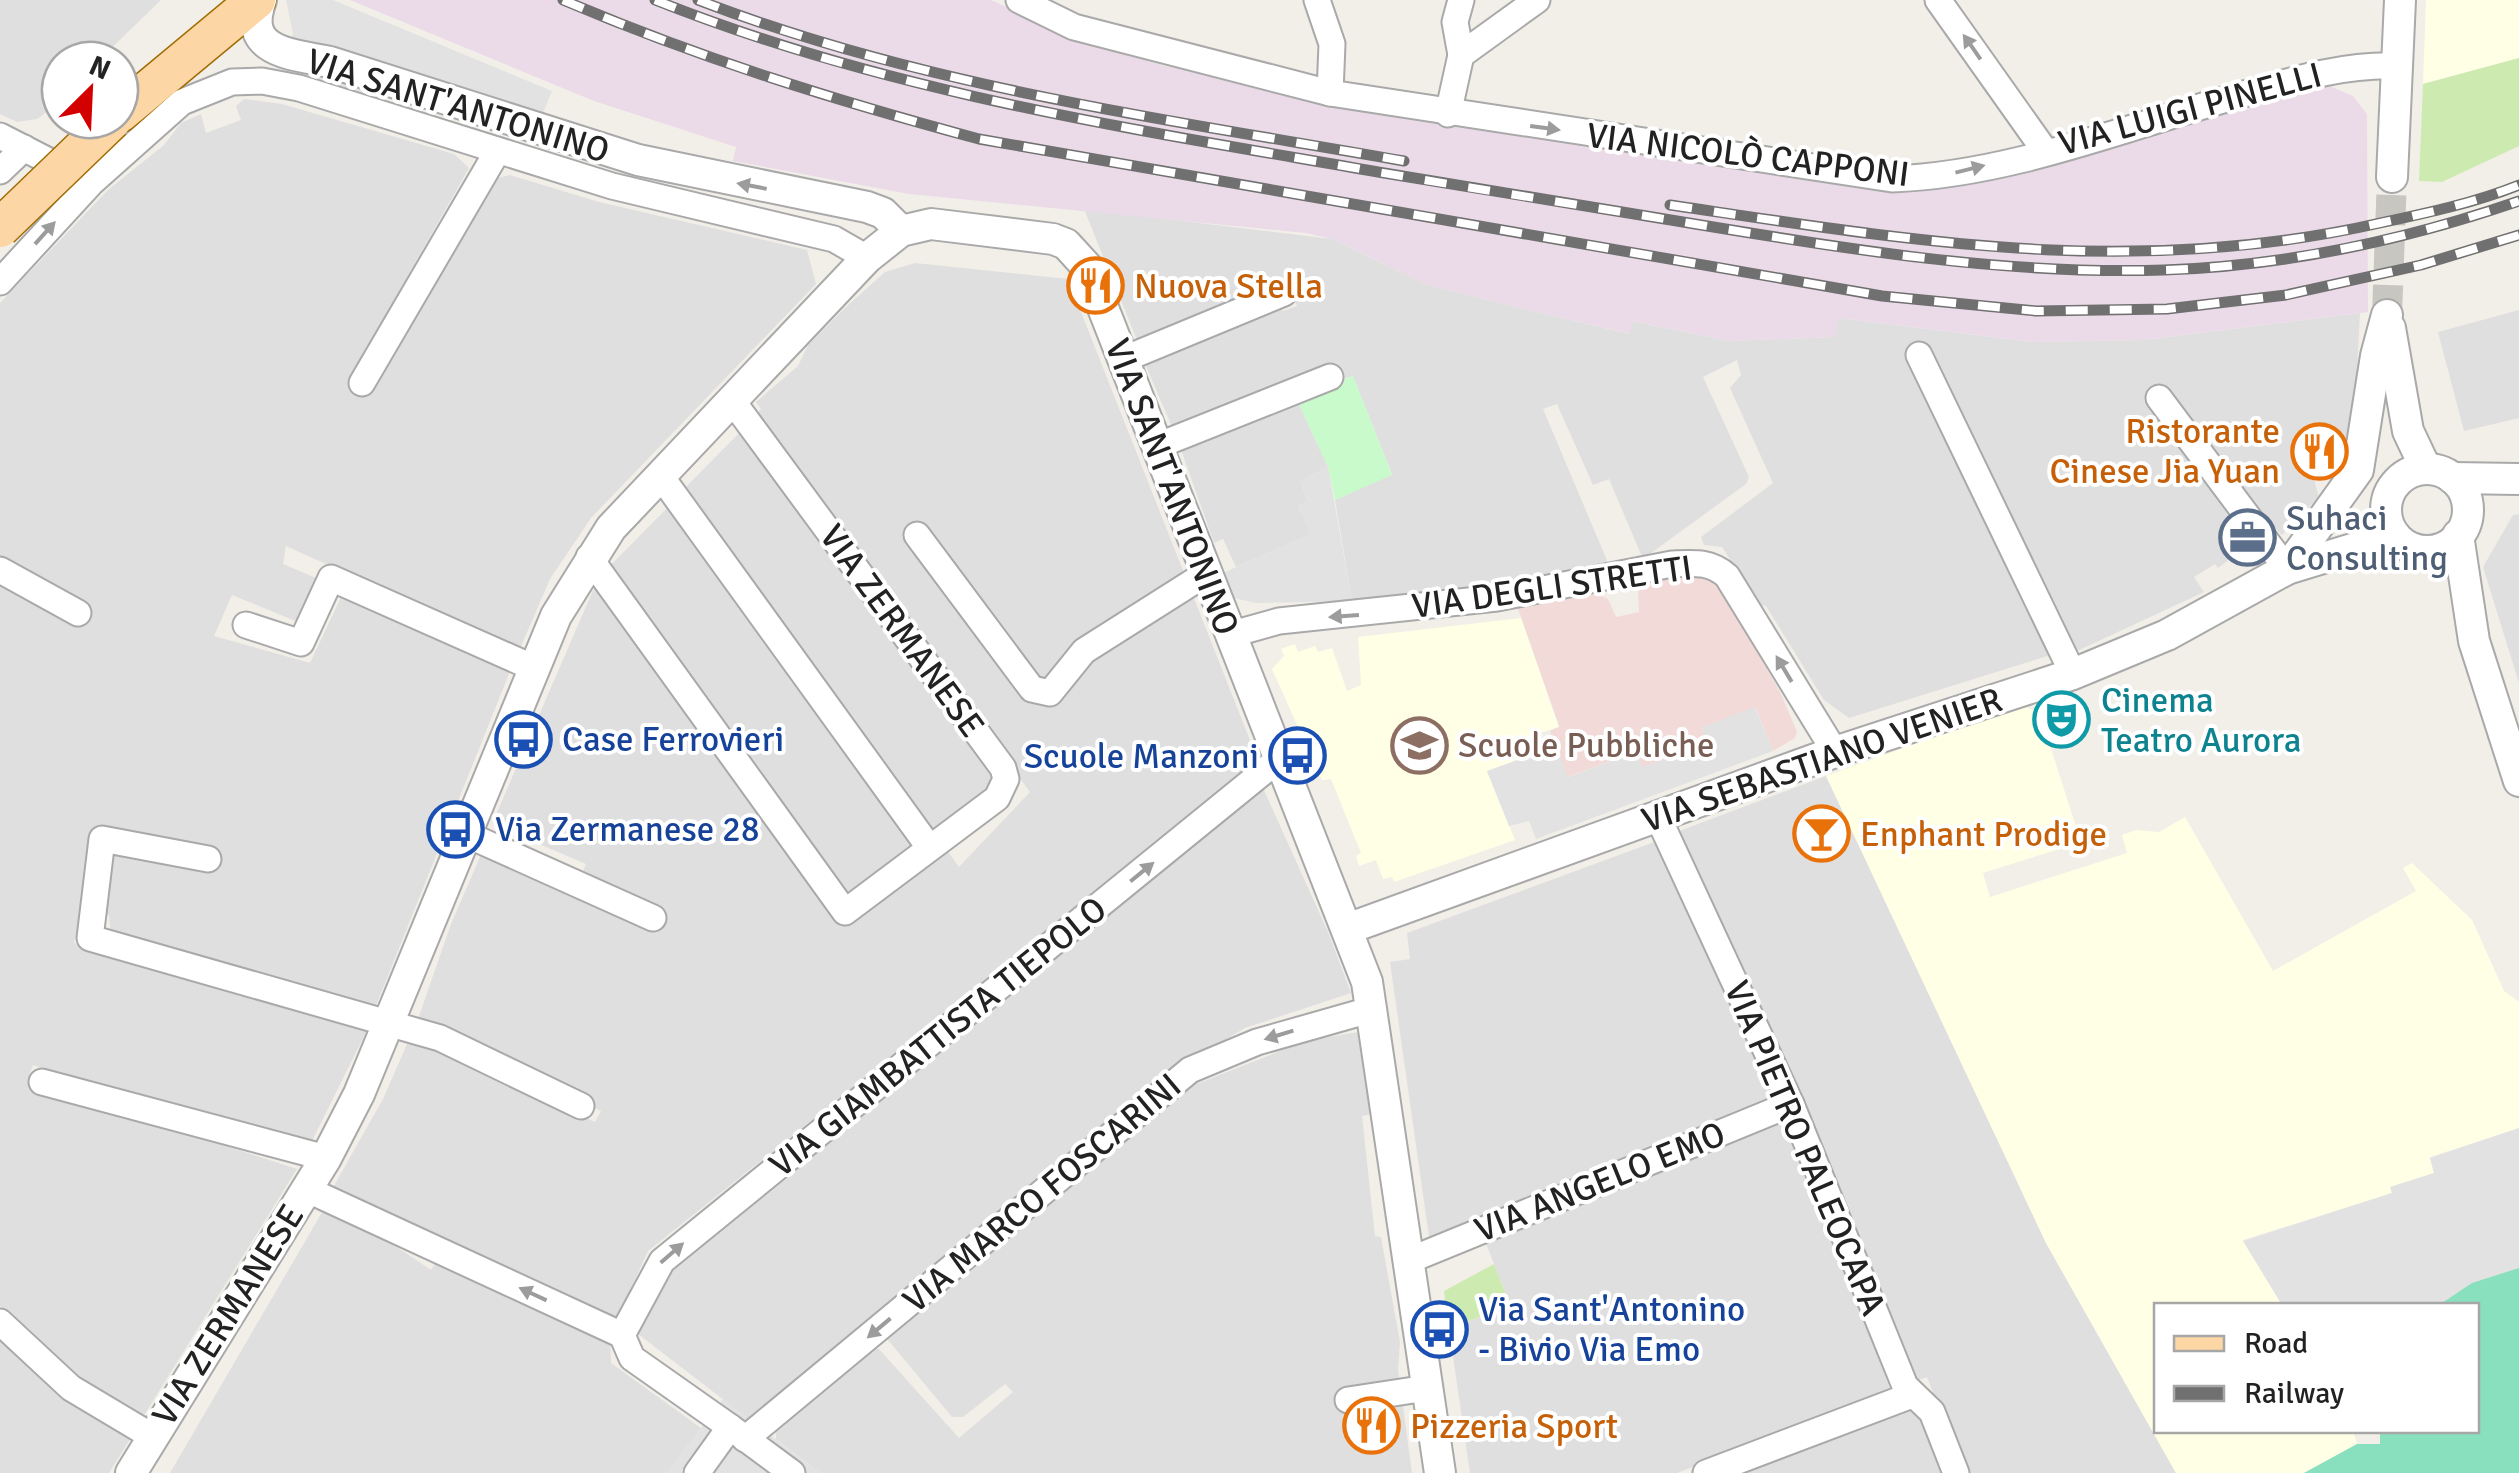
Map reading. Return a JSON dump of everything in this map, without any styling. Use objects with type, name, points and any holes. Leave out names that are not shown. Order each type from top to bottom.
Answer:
[{"type":"main road","points":[[140,97],[259,0]]},
{"type":"main road","points":[[0,228],[91,140]]},
{"type":"street","name":"VIA SANT'ANTONINO","points":[[259,0],[256,15],[260,35],[269,46],[294,56],[330,62],[655,164],[884,213],[901,231],[931,224],[1034,235],[1066,244],[1087,268],[1347,929],[1373,1009],[1440,1473]]},
{"type":"street","points":[[1018,0],[1074,26],[1330,93],[1448,114],[1461,55],[1456,22],[1461,0]]},
{"type":"street","points":[[1317,0],[1332,44],[1330,93]]},
{"type":"street","points":[[1461,55],[1536,0]]},
{"type":"street","name":"VIA LUIGI PINELLI","points":[[1938,0],[2045,151],[2294,79],[2363,65],[2397,66]]},
{"type":"street","points":[[2392,177],[2400,0]]},
{"type":"street","points":[[0,282],[91,183],[182,102],[232,82],[262,81],[299,88],[612,186],[834,239],[866,258]]},
{"type":"street","name":"VIA NICOLÒ CAPPONI","points":[[1448,114],[1892,179],[1937,177],[2045,151]]},
{"type":"street","points":[[0,136],[91,183]]},
{"type":"street","points":[[0,172],[24,148]]},
{"type":"street","points":[[362,383],[497,152]]},
{"type":"street","name":"VIA ZERMANESE","points":[[131,1473],[326,1158],[390,1028],[534,668],[589,557],[731,399],[866,258],[901,231]]},
{"type":"street","points":[[1122,360],[1284,293]]},
{"type":"street","points":[[2388,314],[2408,431],[2439,474],[2466,500],[2462,526],[2474,641]]},
{"type":"street","points":[[2388,314],[2381,416],[2391,491],[2386,512],[2395,536],[2423,550],[2474,641],[2519,781]]},
{"type":"street","points":[[2159,398],[2287,569],[2358,470],[2376,356],[2388,314]]},
{"type":"street","points":[[1918,355],[2073,674]]},
{"type":"street","points":[[1157,446],[1330,377]]},
{"type":"street","name":"VIA ZERMANESE","points":[[589,557],[845,912],[997,798],[1006,780],[1003,768],[731,399]]},
{"type":"street","name":"VIA SEBASTIANO VENIER","points":[[1347,929],[1835,752],[2073,674],[2166,635],[2287,569],[2408,474],[2439,474]]},
{"type":"street","points":[[2439,474],[2519,480]]},
{"type":"street","points":[[660,475],[929,847]]},
{"type":"street","points":[[2423,550],[2446,546],[2462,526],[2519,480]]},
{"type":"street","points":[[916,536],[1032,689],[1050,692],[1084,651],[1207,574]]},
{"type":"street","name":"VIA SEBASTIANO VENIER","points":[[2287,569],[2395,536]]},
{"type":"street","name":"VIA DEGLI STRETTI","points":[[1230,636],[1279,621],[1498,598],[1672,564],[1701,563],[1715,566],[1727,576],[1835,752]]},
{"type":"street","points":[[0,570],[78,613]]},
{"type":"street","points":[[246,625],[301,644],[331,578],[534,668]]},
{"type":"street","name":"VIA GIAMBATTISTA TIEPOLO","points":[[622,1335],[662,1261],[1279,760]]},
{"type":"street","name":"VIA PIETRO PALEOCAPA","points":[[1658,817],[1791,1104],[1912,1395],[1932,1412],[1956,1473]]},
{"type":"street","points":[[468,835],[654,918]]},
{"type":"street","points":[[208,859],[102,839],[90,938],[390,1028],[440,1038],[581,1106]]},
{"type":"street","name":"VIA MARCO FOSCARINI","points":[[696,1473],[738,1433],[1190,1070],[1256,1042],[1373,1009]]},
{"type":"street","name":"VIA ZERMANESE","points":[[42,1082],[326,1158]]},
{"type":"street","name":"VIA ANGELO EMO","points":[[1410,1260],[1791,1104]]},
{"type":"street","points":[[306,1190],[622,1335],[632,1358],[792,1473]]},
{"type":"street","points":[[0,1322],[71,1388],[152,1437]]},
{"type":"street","points":[[1348,1400],[1427,1388]]},
{"type":"street","points":[[1706,1473],[1912,1395]]},
{"type":"shaded area","points":[[0,0],[161,0],[120,40],[40,40],[40,117],[17,122],[0,114]]},
{"type":"shaded area","points":[[286,0],[333,0],[552,91],[537,128],[373,65],[361,95],[277,68],[293,34]]},
{"type":"shaded area","points":[[350,0],[991,0],[1076,38],[1164,66],[1863,181],[2325,84],[2353,96],[2367,114],[2368,312],[2144,340],[2032,342],[1838,318],[1835,337],[1729,341],[1633,321],[1630,334],[1427,285],[1333,239],[1305,233],[909,194],[733,161],[736,147],[594,101]]},
{"type":"shaded area","points":[[2426,0],[2519,0],[2519,58],[2423,84]]},
{"type":"shaded area","points":[[244,99],[282,104],[454,154],[469,168],[352,374],[373,393],[498,178],[510,175],[599,202],[807,250],[816,284],[591,518],[550,579],[519,651],[286,546],[283,564],[316,578],[298,622],[232,595],[214,636],[310,663],[343,593],[511,669],[373,1013],[280,979],[111,935],[109,915],[95,913],[79,920],[74,943],[303,1005],[367,1030],[307,1151],[33,1065],[27,1081],[297,1169],[143,1417],[76,1376],[0,1306],[0,303],[108,190],[164,145],[181,123],[201,114],[206,133],[241,120],[236,106]]},
{"type":"shaded area","points":[[1084,209],[1333,239],[1427,285],[1629,334],[1632,321],[1729,341],[1834,337],[1837,318],[2032,342],[2144,340],[2360,313],[2355,412],[2342,449],[2314,480],[2319,497],[2282,535],[2273,526],[2218,568],[2215,564],[2194,577],[2204,592],[2075,652],[2054,654],[1849,718],[1824,700],[1766,606],[1760,605],[1722,547],[1704,545],[1701,537],[1773,483],[1730,388],[1741,375],[1737,360],[1703,377],[1749,477],[1746,484],[1643,559],[1609,479],[1593,485],[1557,404],[1543,409],[1609,565],[1509,587],[1352,601],[1335,500],[1392,474],[1353,376],[1173,429],[1142,357],[1276,304],[1283,311],[1297,306],[1290,287],[1139,345]]},
{"type":"shaded area","points":[[915,263],[1068,279],[1259,763],[648,1251],[617,1320],[331,1191],[383,1099],[411,1035],[595,1122],[601,1111],[417,1022],[451,924],[483,850],[575,891],[586,864],[492,824],[594,588],[601,590],[840,924],[943,845],[959,867],[1030,792],[752,419],[761,409],[756,402],[798,366],[808,345],[846,307],[885,272]]},
{"type":"shaded area","points":[[2519,310],[2519,418],[2464,431],[2438,332]]},
{"type":"shaded area","points":[[1296,398],[1328,467],[1300,481],[1308,501],[1298,506],[1311,534],[1236,567],[1223,539],[1214,543],[1179,444]]},
{"type":"shaded area","points":[[744,428],[995,766],[999,785],[930,836],[679,494]]},
{"type":"shaded area","points":[[1328,467],[1352,601],[1256,603],[1234,598],[1221,574],[1310,534],[1298,505],[1308,500],[1300,481]]},
{"type":"shaded area","points":[[671,504],[915,838],[915,850],[852,899],[843,897],[605,571]]},
{"type":"shaded area","points":[[2519,514],[2519,683],[2483,567],[2513,515]]},
{"type":"shaded area","points":[[1703,572],[1719,584],[1781,694],[1797,732],[1795,738],[1773,751],[1756,708],[1702,728],[1708,743],[1642,768],[1636,752],[1567,777],[1550,731],[1559,726],[1518,609],[1595,593],[1608,599],[1616,617],[1639,612],[1638,591],[1650,580]]},
{"type":"shaded area","name":"Scuole Pubbliche","points":[[1521,618],[1559,727],[1531,736],[1536,754],[1487,771],[1515,840],[1394,882],[1392,877],[1383,879],[1376,860],[1359,866],[1356,856],[1361,853],[1331,779],[1322,780],[1272,669],[1284,656],[1281,649],[1295,644],[1298,652],[1315,646],[1318,652],[1332,648],[1347,691],[1361,685],[1358,637]]},
{"type":"shaded area","points":[[2023,705],[2040,714],[2076,827],[2065,831],[2069,846],[1983,873],[1990,897],[2127,853],[2122,835],[2136,830],[2159,832],[2185,817],[2273,971],[2416,891],[2403,868],[2412,863],[2472,920],[2504,991],[2519,1002],[2519,1128],[2430,1157],[2434,1173],[2391,1187],[2392,1193],[2243,1240],[2281,1303],[2154,1303],[2154,1433],[2354,1433],[2357,1444],[2304,1473],[2176,1473],[2046,1243],[1826,776]]},
{"type":"shaded area","points":[[1755,707],[1773,751],[1536,839],[1529,821],[1509,826],[1487,771],[1556,746],[1568,777],[1636,752],[1643,767],[1707,743],[1702,727]]},
{"type":"shaded area","points":[[1826,776],[2046,1243],[2176,1473],[1964,1473],[1927,1377],[1913,1382],[1674,833]]},
{"type":"shaded area","points":[[1263,788],[1351,993],[1245,1028],[1182,1065],[750,1420],[638,1334],[669,1264]]},
{"type":"shaded area","points":[[1657,841],[1776,1094],[1429,1237],[1390,962],[1410,959],[1407,933]]},
{"type":"shaded area","points":[[1359,1032],[1372,1114],[1362,1116],[1375,1236],[1381,1237],[1400,1342],[1398,1370],[1412,1473],[820,1473],[776,1439],[776,1425],[868,1347],[879,1349],[959,1438],[1013,1392],[1005,1384],[963,1417],[952,1417],[883,1334],[1193,1079],[1199,1083],[1308,1040]]},
{"type":"shaded area","points":[[1789,1121],[1891,1392],[1677,1473],[1470,1473],[1449,1329],[1510,1305],[1485,1241]]},
{"type":"shaded area","points":[[2519,1128],[2519,1268],[2472,1283],[2442,1303],[2281,1303],[2243,1241],[2392,1193],[2390,1187],[2434,1173],[2430,1158]]},
{"type":"shaded area","points":[[324,1209],[379,1235],[431,1270],[437,1260],[610,1340],[611,1363],[701,1428],[667,1473],[170,1473]]},
{"type":"shaded area","points":[[0,1335],[132,1436],[109,1473],[0,1473]]},
{"type":"shaded area","points":[[723,1399],[820,1473],[667,1473]]},
{"type":"shaded area","points":[[1906,1405],[1923,1417],[1946,1473],[1732,1473]]},
{"type":"green space","points":[[2519,58],[2519,146],[2442,182],[2419,181],[2423,84]]},
{"type":"green space","points":[[1353,376],[1392,475],[1335,500],[1328,467],[1296,398]]},
{"type":"green space","points":[[2519,1259],[2519,1473],[2304,1473],[2357,1444],[2380,1444],[2380,1433],[2479,1433],[2479,1303],[2425,1303]]},
{"type":"green space","points":[[1494,1264],[1510,1305],[1449,1329],[1444,1291]]},
{"type":"tunnel","points":[[2387,315],[2392,177]]},
{"type":"railway","points":[[563,0],[769,77],[979,139],[1882,296],[2036,311],[2167,309],[2286,295],[2421,265],[2519,235]]},
{"type":"railway","points":[[655,0],[832,60],[1012,105],[1417,179],[1925,258],[2104,270],[2254,263],[2388,239],[2519,201]]},
{"type":"railway","points":[[698,0],[783,30],[958,78],[1136,115],[1404,161]]},
{"type":"railway","points":[[1670,205],[1937,241],[2111,251],[2199,249],[2288,240],[2380,223],[2519,185]]},
{"type":"place","name":"Nuova Stella","points":[[1095,286]]},
{"type":"place","name":"Ristorante Cinese Jia Yuan","points":[[2319,451]]},
{"type":"place","name":"Suhaci Consulting","points":[[2247,538]]},
{"type":"place","name":"Cinema Teatro Aurora","points":[[2062,720]]},
{"type":"place","name":"Case Ferrovieri","points":[[523,739]]},
{"type":"place","name":"Scuole Pubbliche","points":[[1419,745]]},
{"type":"place","name":"Scuole Manzoni","points":[[1298,756]]},
{"type":"place","name":"Via Zermanese 28","points":[[456,829]]},
{"type":"place","name":"Enphant Prodige","points":[[1821,834]]},
{"type":"place","name":"Via Sant'Antonino - Bivio Via Emo","points":[[1439,1329]]},
{"type":"place","name":"Pizzeria Sport","points":[[1371,1426]]}]
